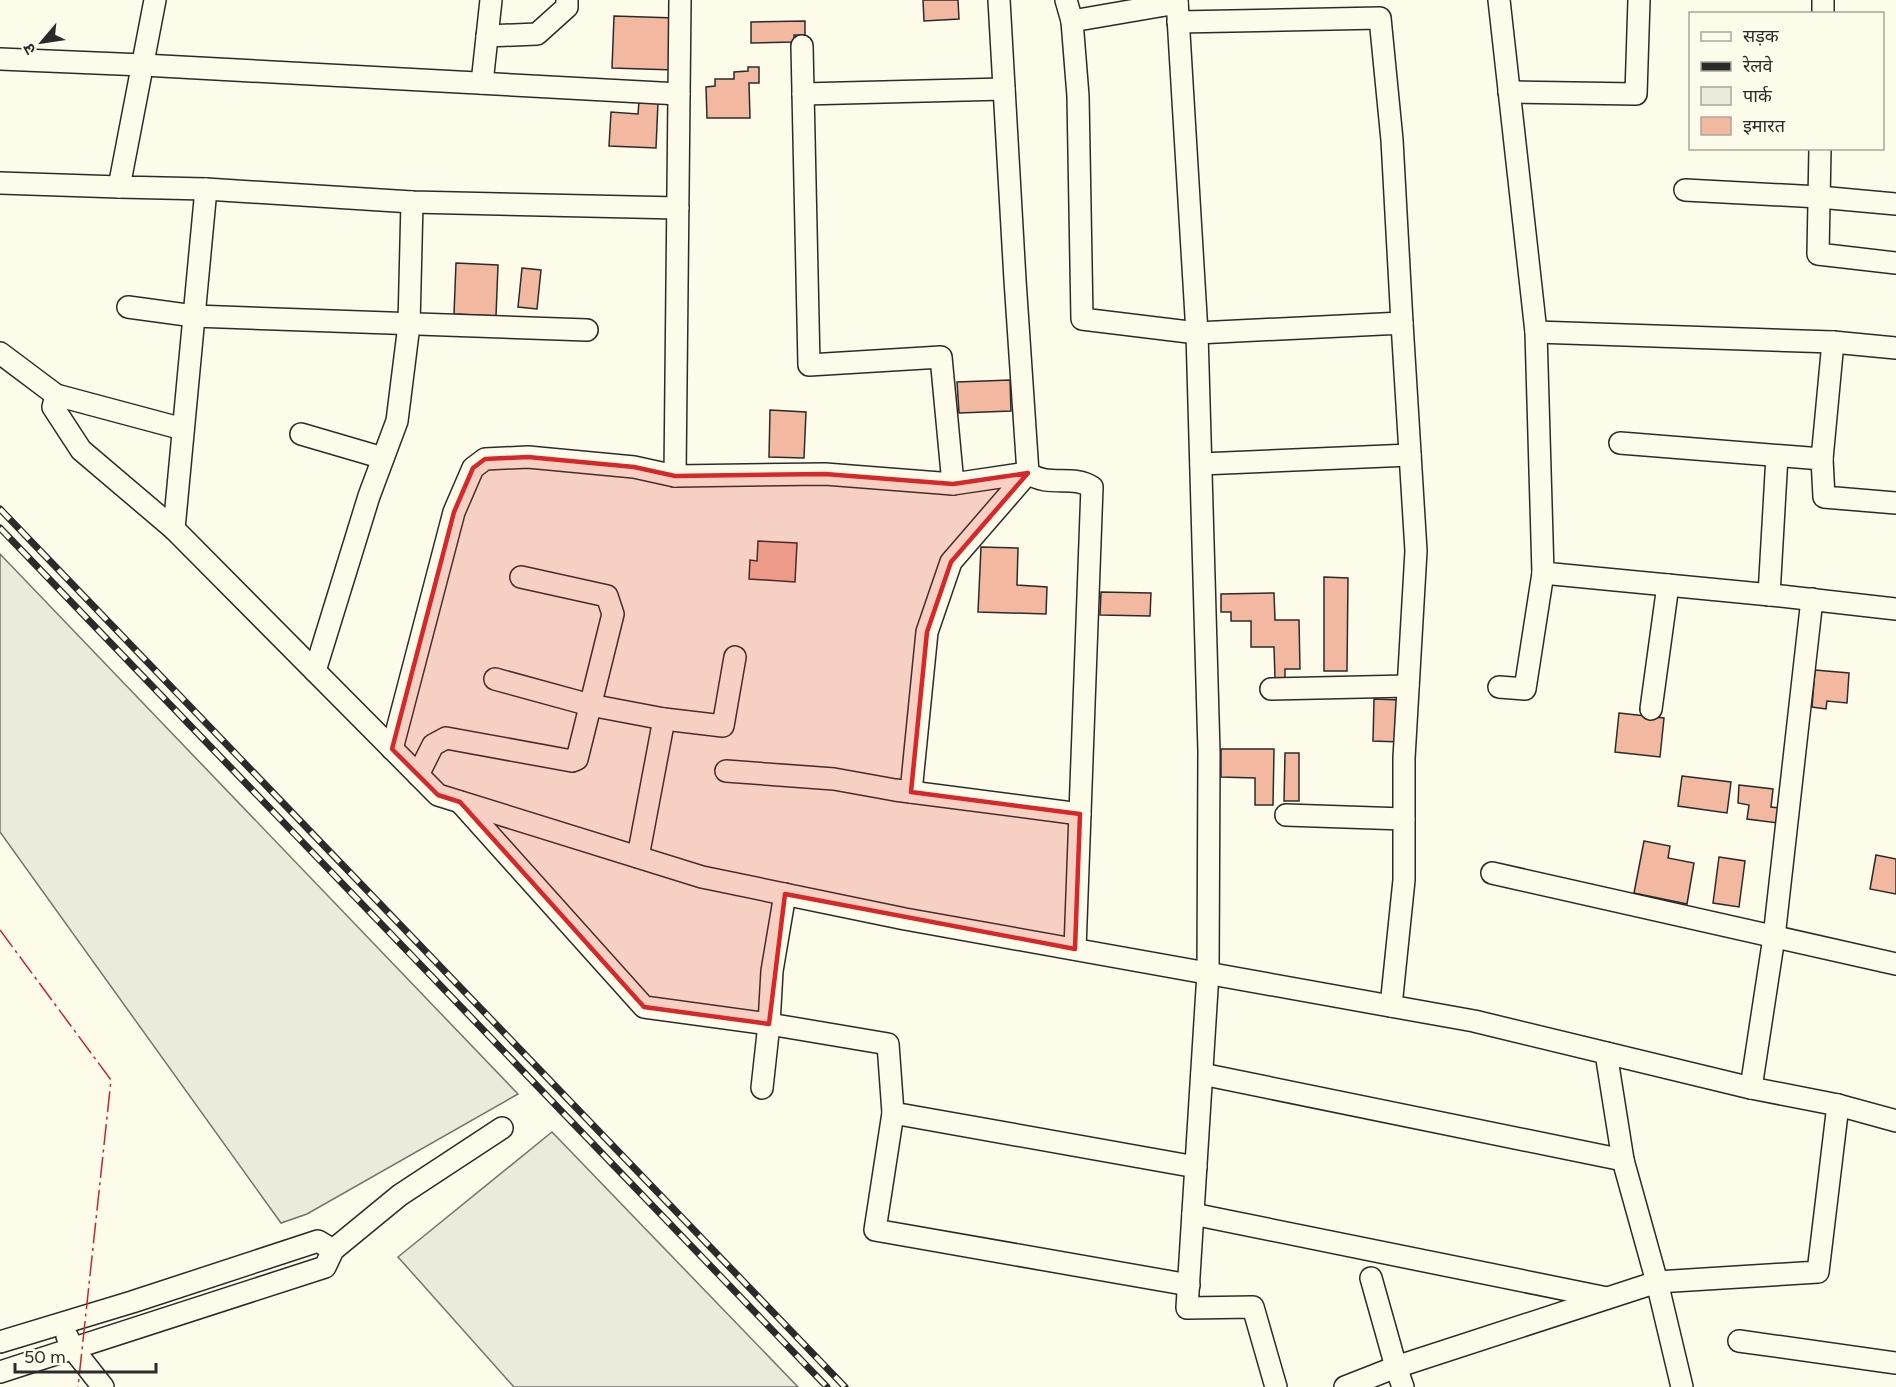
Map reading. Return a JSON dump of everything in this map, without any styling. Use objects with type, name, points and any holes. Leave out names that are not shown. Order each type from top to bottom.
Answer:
[{"type":"street","points":[[119,187],[155,0]]},
{"type":"street","points":[[483,83],[491,0]]},
{"type":"street","points":[[487,36],[537,34],[567,7],[567,0]]},
{"type":"street","points":[[675,476],[680,0]]},
{"type":"street","points":[[911,792],[927,632],[951,562],[1028,473],[1014,280],[999,0]]},
{"type":"street","points":[[1066,0],[1072,21],[1078,96],[1082,319],[1197,333],[1402,322]]},
{"type":"street","points":[[1499,0],[1536,332],[1543,573],[1525,689],[1499,687]]},
{"type":"street","points":[[1509,92],[1636,94],[1639,0]]},
{"type":"street","points":[[1072,21],[1177,8],[1380,18],[1392,140],[1416,550],[1404,758],[1404,880],[1390,1006]]},
{"type":"street","points":[[1177,8],[1197,333],[1209,752],[1208,973],[1187,1308],[1253,1307],[1276,1387]]},
{"type":"street","points":[[802,46],[809,365],[941,357],[953,484]]},
{"type":"street","points":[[0,59],[679,94]]},
{"type":"street","points":[[803,94],[1004,90]]},
{"type":"street","points":[[1820,150],[1818,254],[1896,263]]},
{"type":"street","points":[[0,183],[206,189],[412,202],[678,208]]},
{"type":"street","points":[[174,529],[206,189]]},
{"type":"street","points":[[1685,190],[1819,197],[1896,204]]},
{"type":"street","points":[[315,671],[369,496],[397,421],[409,325],[412,202]]},
{"type":"street","points":[[128,308],[194,316],[587,330]]},
{"type":"street","points":[[1536,332],[1833,342],[1896,348]]},
{"type":"street","points":[[1833,342],[1822,459],[1824,497],[1896,502]]},
{"type":"street","points":[[0,353],[56,395],[183,429]]},
{"type":"street","points":[[56,395],[52,407],[81,450],[174,529],[438,795],[702,877],[905,919],[1474,1021],[1751,1088],[1838,1105],[1896,1121]]},
{"type":"street","points":[[301,434],[383,458]]},
{"type":"street","points":[[1620,443],[1822,459]]},
{"type":"street","points":[[1201,464],[1410,455]]},
{"type":"street","points":[[1769,595],[1777,456]]},
{"type":"street","points":[[392,749],[454,512],[473,468],[485,459],[528,458],[634,467],[675,476],[825,474],[953,484],[1028,473],[1042,481],[1085,483],[1092,487],[1076,949]]},
{"type":"street","points":[[1543,573],[1896,609]]},
{"type":"street","points":[[418,776],[434,745],[446,738],[572,761],[577,759],[613,614],[607,596],[521,577]]},
{"type":"street","points":[[1651,709],[1668,585]]},
{"type":"street","points":[[1751,1088],[1774,937],[1812,599]]},
{"type":"street","points":[[495,679],[590,705],[664,719],[723,726],[735,657]]},
{"type":"street","points":[[1271,688],[1408,686]]},
{"type":"street","points":[[638,857],[664,719]]},
{"type":"street","points":[[726,771],[834,779],[911,792],[1080,814]]},
{"type":"street","points":[[460,802],[644,1007],[769,1024],[888,1044],[893,1113],[875,1230],[1188,1285]]},
{"type":"street","points":[[1286,815],[1404,819]]},
{"type":"street","points":[[1492,873],[1896,964]]},
{"type":"street","points":[[762,1088],[772,971],[785,894]]},
{"type":"street","points":[[1606,1053],[1623,1160],[1657,1282],[1682,1387]]},
{"type":"street","points":[[1202,1074],[1623,1160]]},
{"type":"street","points":[[1345,1387],[1400,1377],[1607,1298],[1657,1282],[1818,1272],[1838,1105]]},
{"type":"street","points":[[893,1113],[1196,1167]]},
{"type":"street","points":[[0,1372],[325,1267],[333,1250],[400,1195],[502,1128]]},
{"type":"street","points":[[1193,1214],[1607,1298]]},
{"type":"street","points":[[0,1342],[318,1240],[333,1250]]},
{"type":"street","points":[[1371,1278],[1400,1377]]},
{"type":"street","points":[[62,1323],[73,1348],[103,1387]]},
{"type":"street","points":[[1739,1341],[1896,1363]]},
{"type":"highlighted area","points":[[528,457],[634,467],[675,476],[825,474],[953,484],[1028,473],[951,562],[927,632],[911,792],[1080,814],[1075,949],[785,894],[769,1024],[644,1007],[460,802],[438,795],[392,749],[454,512],[473,468],[485,459]]},
{"type":"green space","points":[[0,554],[518,1094],[307,1214],[281,1223],[0,832]]},
{"type":"green space","points":[[552,1132],[798,1387],[514,1387],[398,1257]]},
{"type":"building","points":[[923,0],[958,0],[959,19],[924,21]]},
{"type":"building","points":[[614,16],[675,18],[674,70],[612,68]]},
{"type":"building","points":[[805,21],[805,35],[794,35],[794,42],[751,43],[751,22]]},
{"type":"building","points":[[748,67],[759,67],[759,83],[749,83],[750,118],[707,118],[706,87],[715,86],[715,79],[734,79],[734,72],[748,71]]},
{"type":"building","points":[[639,101],[658,102],[656,148],[609,146],[611,112],[638,114]]},
{"type":"building","points":[[456,263],[498,265],[496,316],[454,314]]},
{"type":"building","points":[[522,268],[541,270],[537,309],[518,307]]},
{"type":"building","points":[[1010,380],[1011,411],[959,413],[957,382]]},
{"type":"building","points":[[770,410],[806,412],[804,458],[769,457]]},
{"type":"building","points":[[758,541],[797,543],[795,582],[749,579],[750,560],[757,561]]},
{"type":"building","points":[[981,547],[1018,548],[1017,585],[1047,587],[1046,614],[978,612]]},
{"type":"building","points":[[1324,577],[1348,578],[1347,671],[1324,671]]},
{"type":"building","points":[[1101,592],[1151,593],[1150,616],[1100,615]]},
{"type":"building","points":[[1274,593],[1275,620],[1299,620],[1300,669],[1285,669],[1285,678],[1275,678],[1274,647],[1251,647],[1251,621],[1231,621],[1231,612],[1221,612],[1221,594]]},
{"type":"building","points":[[1815,670],[1849,673],[1847,703],[1827,701],[1826,709],[1812,707]]},
{"type":"building","points":[[1374,699],[1400,700],[1400,742],[1373,741]]},
{"type":"building","points":[[1619,713],[1664,718],[1660,757],[1615,752]]},
{"type":"building","points":[[1221,749],[1274,749],[1273,805],[1255,805],[1255,778],[1221,777]]},
{"type":"building","points":[[1285,753],[1299,753],[1299,801],[1284,801]]},
{"type":"building","points":[[1682,776],[1731,782],[1727,813],[1678,806]]},
{"type":"building","points":[[1739,785],[1773,789],[1771,807],[1780,808],[1778,823],[1747,819],[1749,805],[1738,803]]},
{"type":"building","points":[[1644,841],[1670,846],[1668,858],[1694,863],[1687,904],[1634,893]]},
{"type":"building","points":[[1876,855],[1896,859],[1896,894],[1870,889]]},
{"type":"building","points":[[1719,857],[1745,861],[1739,907],[1713,903]]},
{"type":"railway","points":[[0,509],[845,1387]]},
{"type":"railway","points":[[0,528],[827,1387]]},
{"type":"power","points":[[0,930],[111,1080],[78,1387]]}]
